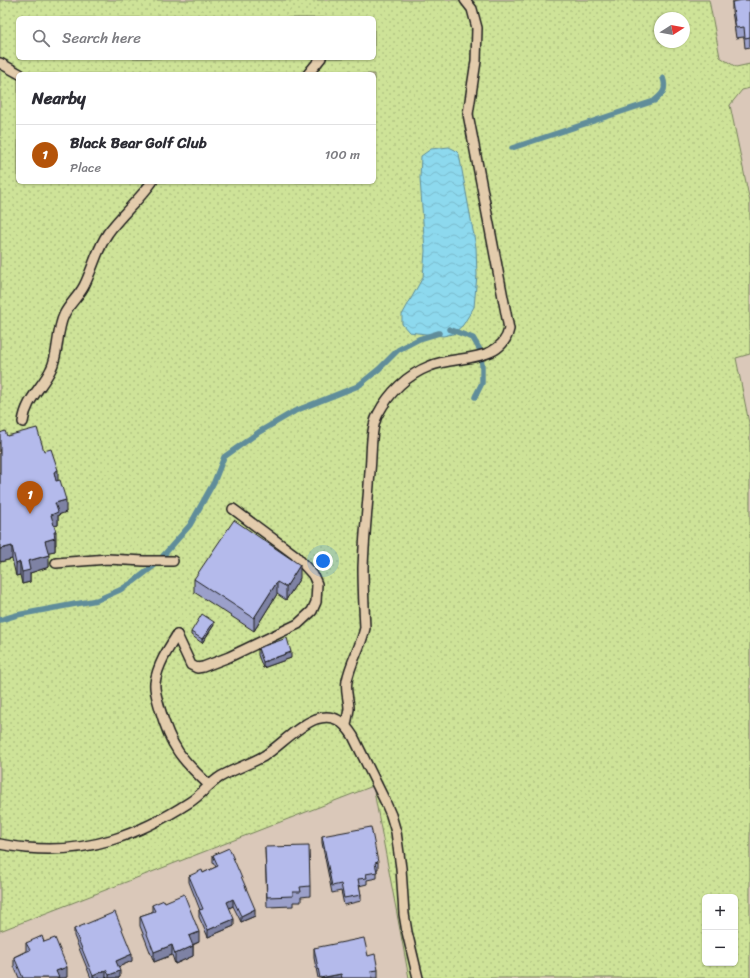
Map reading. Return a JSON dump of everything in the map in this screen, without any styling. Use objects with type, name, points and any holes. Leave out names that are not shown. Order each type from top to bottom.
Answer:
[{"type":"lane","points":[[346,725],[349,709],[346,694],[347,682],[363,638],[365,628],[363,568],[375,420],[398,385],[412,375],[428,366],[438,363],[488,354],[497,350],[507,338],[509,329],[468,114],[476,61],[477,28],[472,9],[465,0]]},
{"type":"lane","points":[[310,72],[319,60]]},
{"type":"lane","points":[[0,62],[17,72]]},
{"type":"lane","points":[[23,422],[24,411],[52,368],[63,316],[69,305],[84,287],[101,244],[109,232],[150,184]]},
{"type":"lane","points":[[209,785],[181,757],[173,745],[165,726],[155,689],[156,678],[170,647],[177,635],[191,665],[197,668],[203,667],[229,657],[298,624],[312,611],[317,598],[317,584],[313,575],[295,555],[233,509]]},
{"type":"lane","points":[[56,563],[108,559],[173,561]]},
{"type":"lane","points":[[0,844],[44,849],[71,849],[110,841],[138,831],[192,802],[209,785],[233,770],[263,756],[316,719],[326,717],[338,719],[346,725],[385,801],[391,816],[399,850],[407,932],[418,978]]},
{"type":"green space","points":[[0,0],[709,0],[720,57],[736,67],[750,64],[750,88],[742,90],[730,105],[750,202],[750,354],[736,358],[750,428],[750,978],[409,978],[373,786],[0,931]]},
{"type":"water","points":[[449,147],[459,154],[476,247],[477,275],[474,307],[463,325],[453,334],[443,336],[409,332],[402,324],[402,315],[423,277],[425,251],[420,178],[421,156],[431,149]]},
{"type":"building","points":[[750,0],[750,37],[745,38],[744,27],[736,28],[732,2]]},
{"type":"building","points":[[37,428],[44,451],[51,449],[58,470],[54,472],[56,481],[60,480],[66,500],[55,503],[58,512],[51,515],[56,532],[54,532],[55,538],[45,541],[49,555],[28,561],[30,570],[22,572],[20,562],[16,564],[12,546],[0,549],[0,433],[5,431],[7,436]]},
{"type":"building","points":[[234,520],[300,565],[286,587],[277,582],[254,618],[194,579]]},
{"type":"building","points":[[202,614],[214,622],[202,639],[191,632]]},
{"type":"building","points":[[287,638],[291,652],[263,662],[258,648]]},
{"type":"building","points":[[371,827],[378,862],[375,863],[377,872],[366,874],[367,878],[358,879],[361,895],[344,898],[341,884],[332,886],[322,836]]},
{"type":"building","points":[[309,846],[310,886],[300,887],[301,892],[293,892],[293,896],[267,897],[265,847]]},
{"type":"building","points":[[229,848],[255,909],[241,916],[233,899],[227,902],[234,919],[208,930],[199,910],[203,909],[189,876],[202,870],[203,873],[218,866],[213,855]]},
{"type":"building","points":[[184,894],[199,932],[189,936],[193,946],[175,954],[172,945],[154,952],[140,916],[155,911],[152,905],[164,900],[165,902]]},
{"type":"building","points":[[115,912],[132,954],[116,961],[120,971],[109,975],[106,970],[93,976],[74,929]]},
{"type":"building","points":[[42,936],[44,942],[55,938],[67,967],[56,971],[59,978],[23,978],[14,957],[30,950],[26,943]]},
{"type":"building","points":[[364,938],[368,956],[375,954],[378,970],[371,971],[372,978],[342,978],[341,974],[320,978],[314,948]]},
{"type":"waterway","points":[[512,148],[654,101],[663,91],[665,85],[663,78]]},
{"type":"waterway","points":[[449,329],[473,338],[480,350],[482,383],[475,397]]},
{"type":"waterway","points":[[0,620],[17,615],[97,600],[120,590],[133,582],[155,565],[190,525],[214,482],[224,457],[259,432],[295,411],[358,386],[379,369],[398,350],[419,339],[439,333]]},
{"type":"place","name":"Black Bear Golf Club","points":[[30,514]]}]
